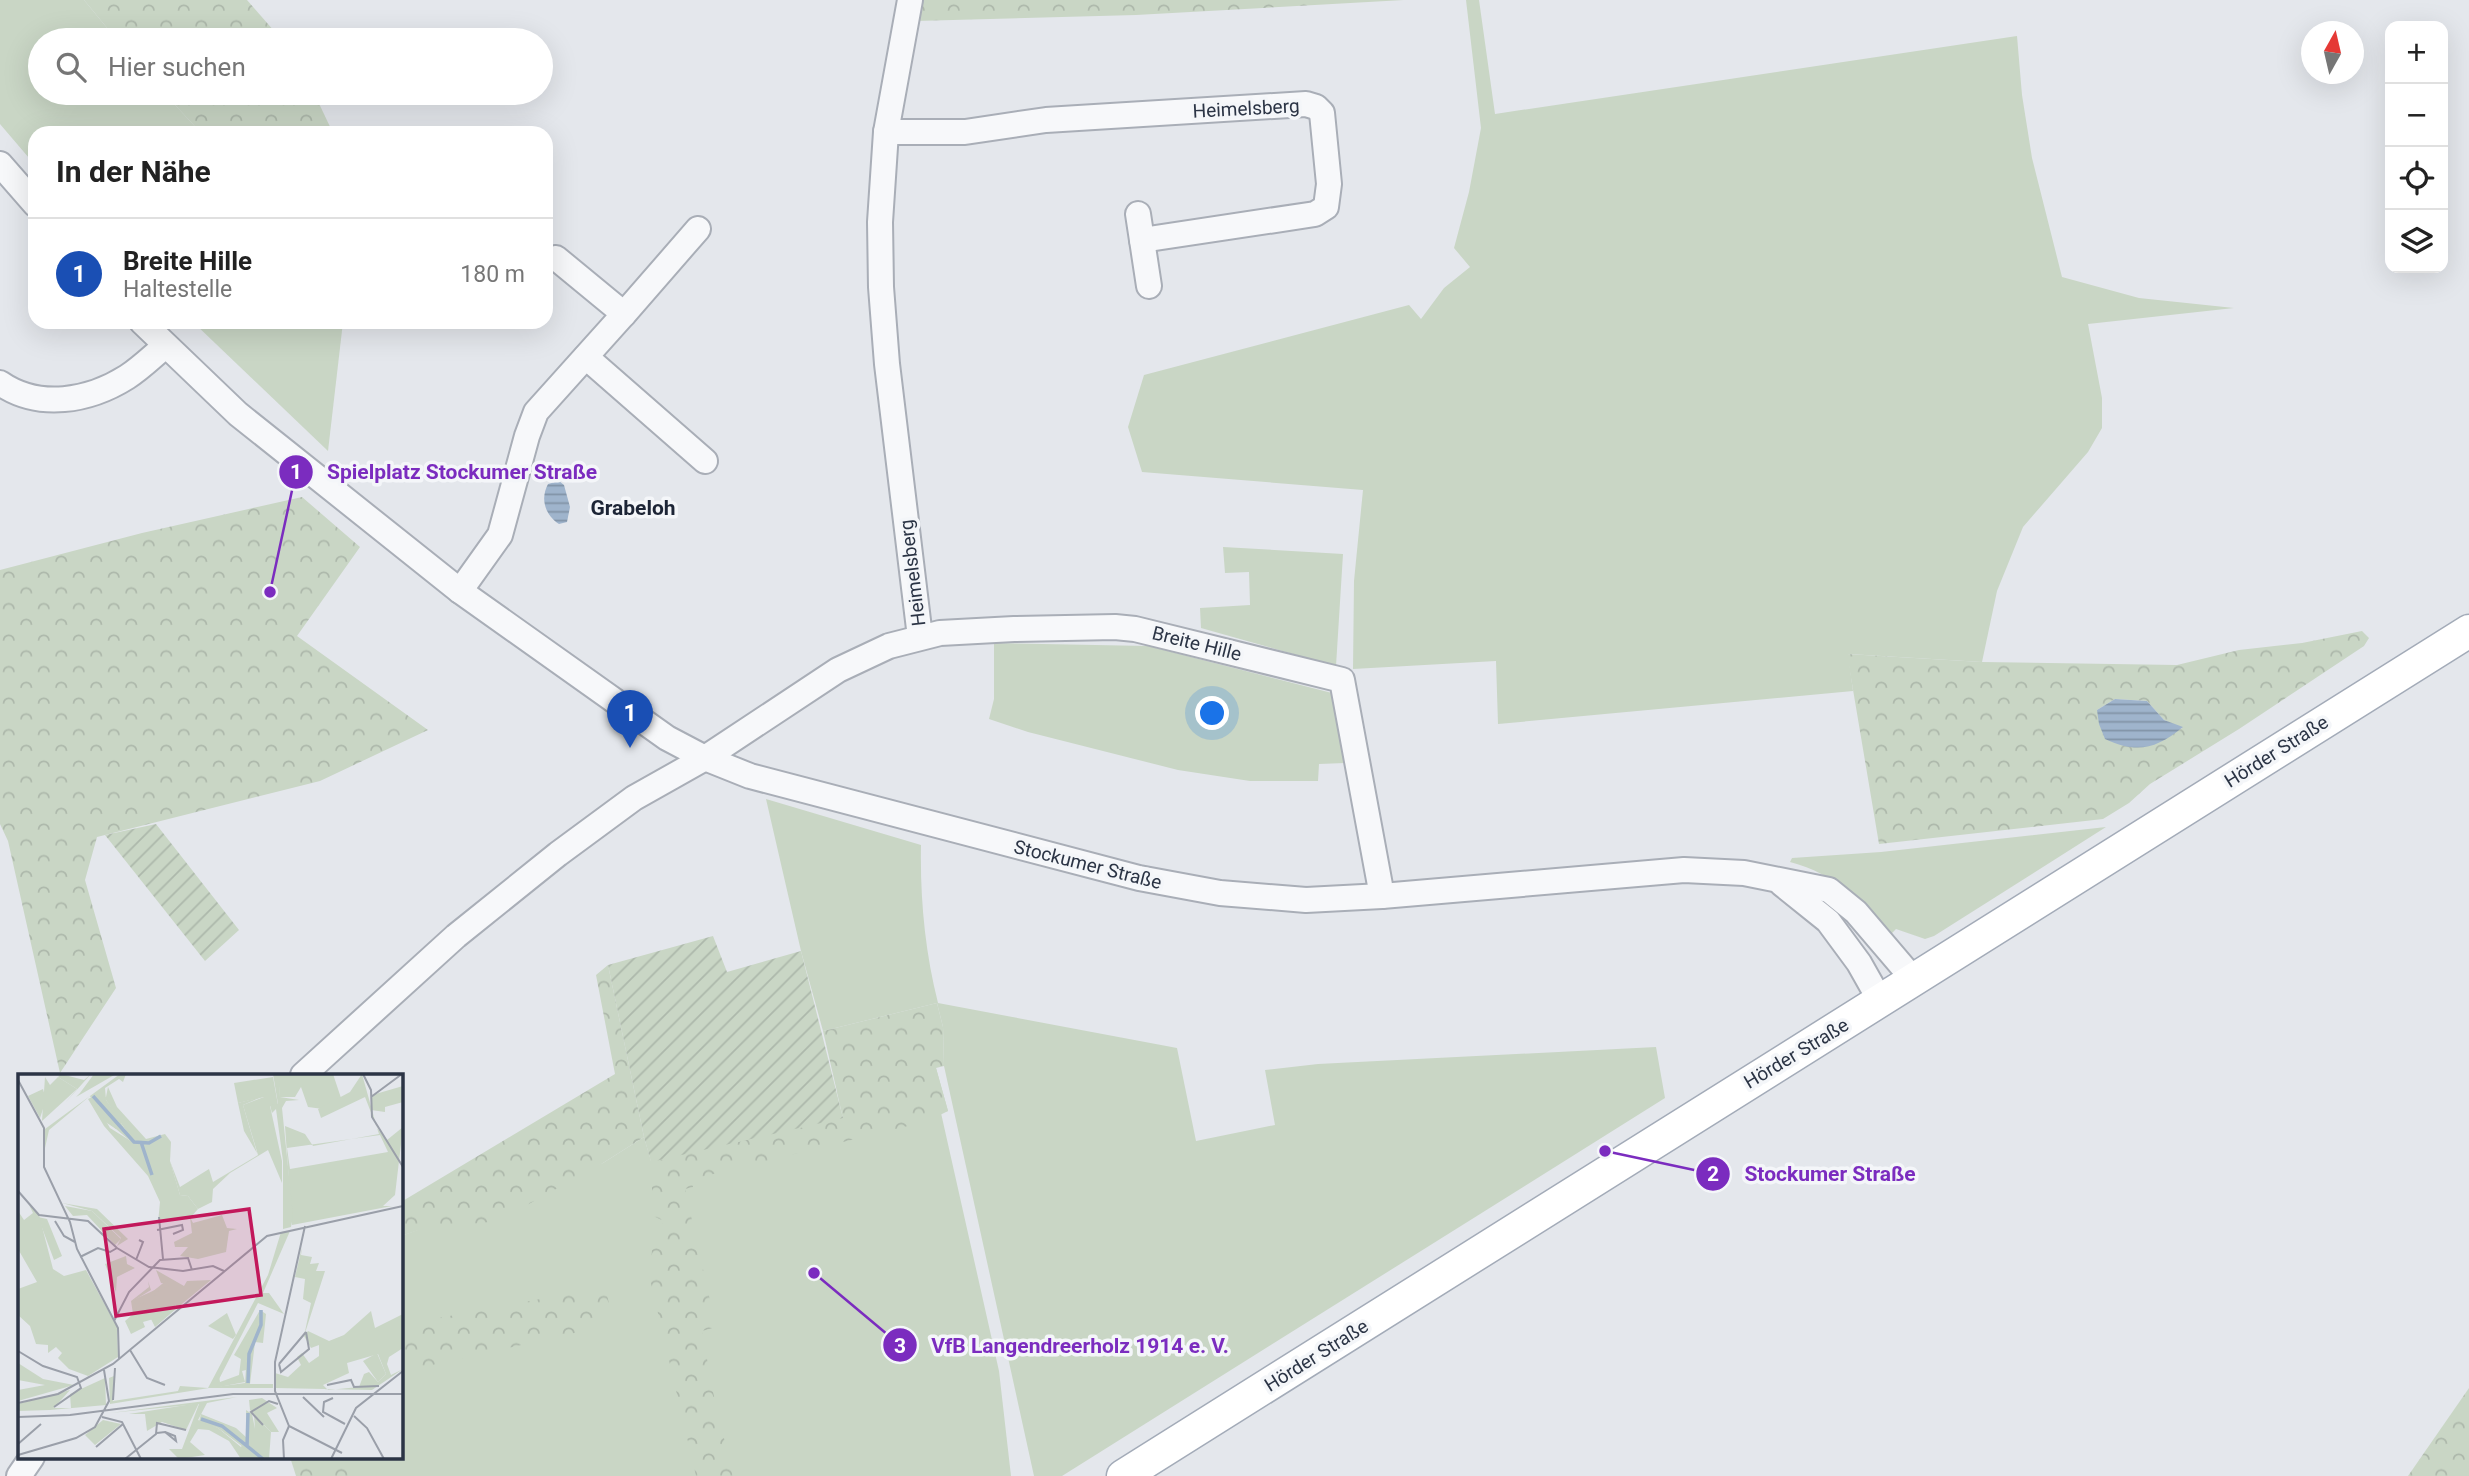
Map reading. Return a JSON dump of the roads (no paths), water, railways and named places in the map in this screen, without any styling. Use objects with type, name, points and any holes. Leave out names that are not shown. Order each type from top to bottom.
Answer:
[{"type":"main road","name":"Hörder Straße","points":[[1123,1476],[2469,631]]},
{"type":"street","name":"Heimelsberg","points":[[910,0],[886,132],[880,222],[881,287],[887,364],[920,637]]},
{"type":"street","name":"Heimelsberg","points":[[886,132],[965,132],[1046,120],[1306,104],[1316,107],[1322,113],[1329,184],[1326,207],[1315,214],[1142,240]]},
{"type":"street","points":[[0,164],[28,196]]},
{"type":"street","points":[[1138,214],[1149,286]]},
{"type":"street","points":[[460,591],[500,536],[536,412],[698,229]]},
{"type":"street","points":[[556,258],[624,314]]},
{"type":"street","name":"Stockumer Straße","points":[[149,329],[238,414],[460,591],[657,731],[705,758],[750,776],[1180,887],[1253,897],[1306,900],[1382,896],[1684,870],[1744,873],[1829,890],[1875,932],[1914,980]]},
{"type":"street","points":[[0,383],[40,399],[79,398],[111,386],[165,346]]},
{"type":"street","points":[[586,357],[705,461]]},
{"type":"street","name":"Breite Hille","points":[[304,1074],[456,936],[558,854],[634,798],[705,758],[868,653],[920,637],[967,630],[1115,627],[1135,629],[1342,680],[1382,896]]},
{"type":"street","name":"Stockumer Straße","points":[[1776,879],[1828,921],[1859,963],[1881,1002]]},
{"type":"street","points":[[19,1476],[31,1458]]},
{"type":"water","points":[[559,481],[564,485],[570,507],[567,522],[559,524],[550,516],[544,495],[548,484]]},
{"type":"water","points":[[2115,699],[2147,701],[2164,720],[2183,727],[2164,740],[2146,747],[2116,744],[2105,739],[2097,710]]},
{"type":"place","name":"Spielplatz Stockumer Straße","points":[[270,592]]},
{"type":"place","name":"Breite Hille","points":[[630,748]]},
{"type":"place","name":"Stockumer Straße","points":[[1605,1151]]},
{"type":"place","name":"VfB Langendreerholz 1914 e. V.","points":[[814,1273]]},
{"type":"district","name":"Grabeloh","points":[[633,508]]}]
